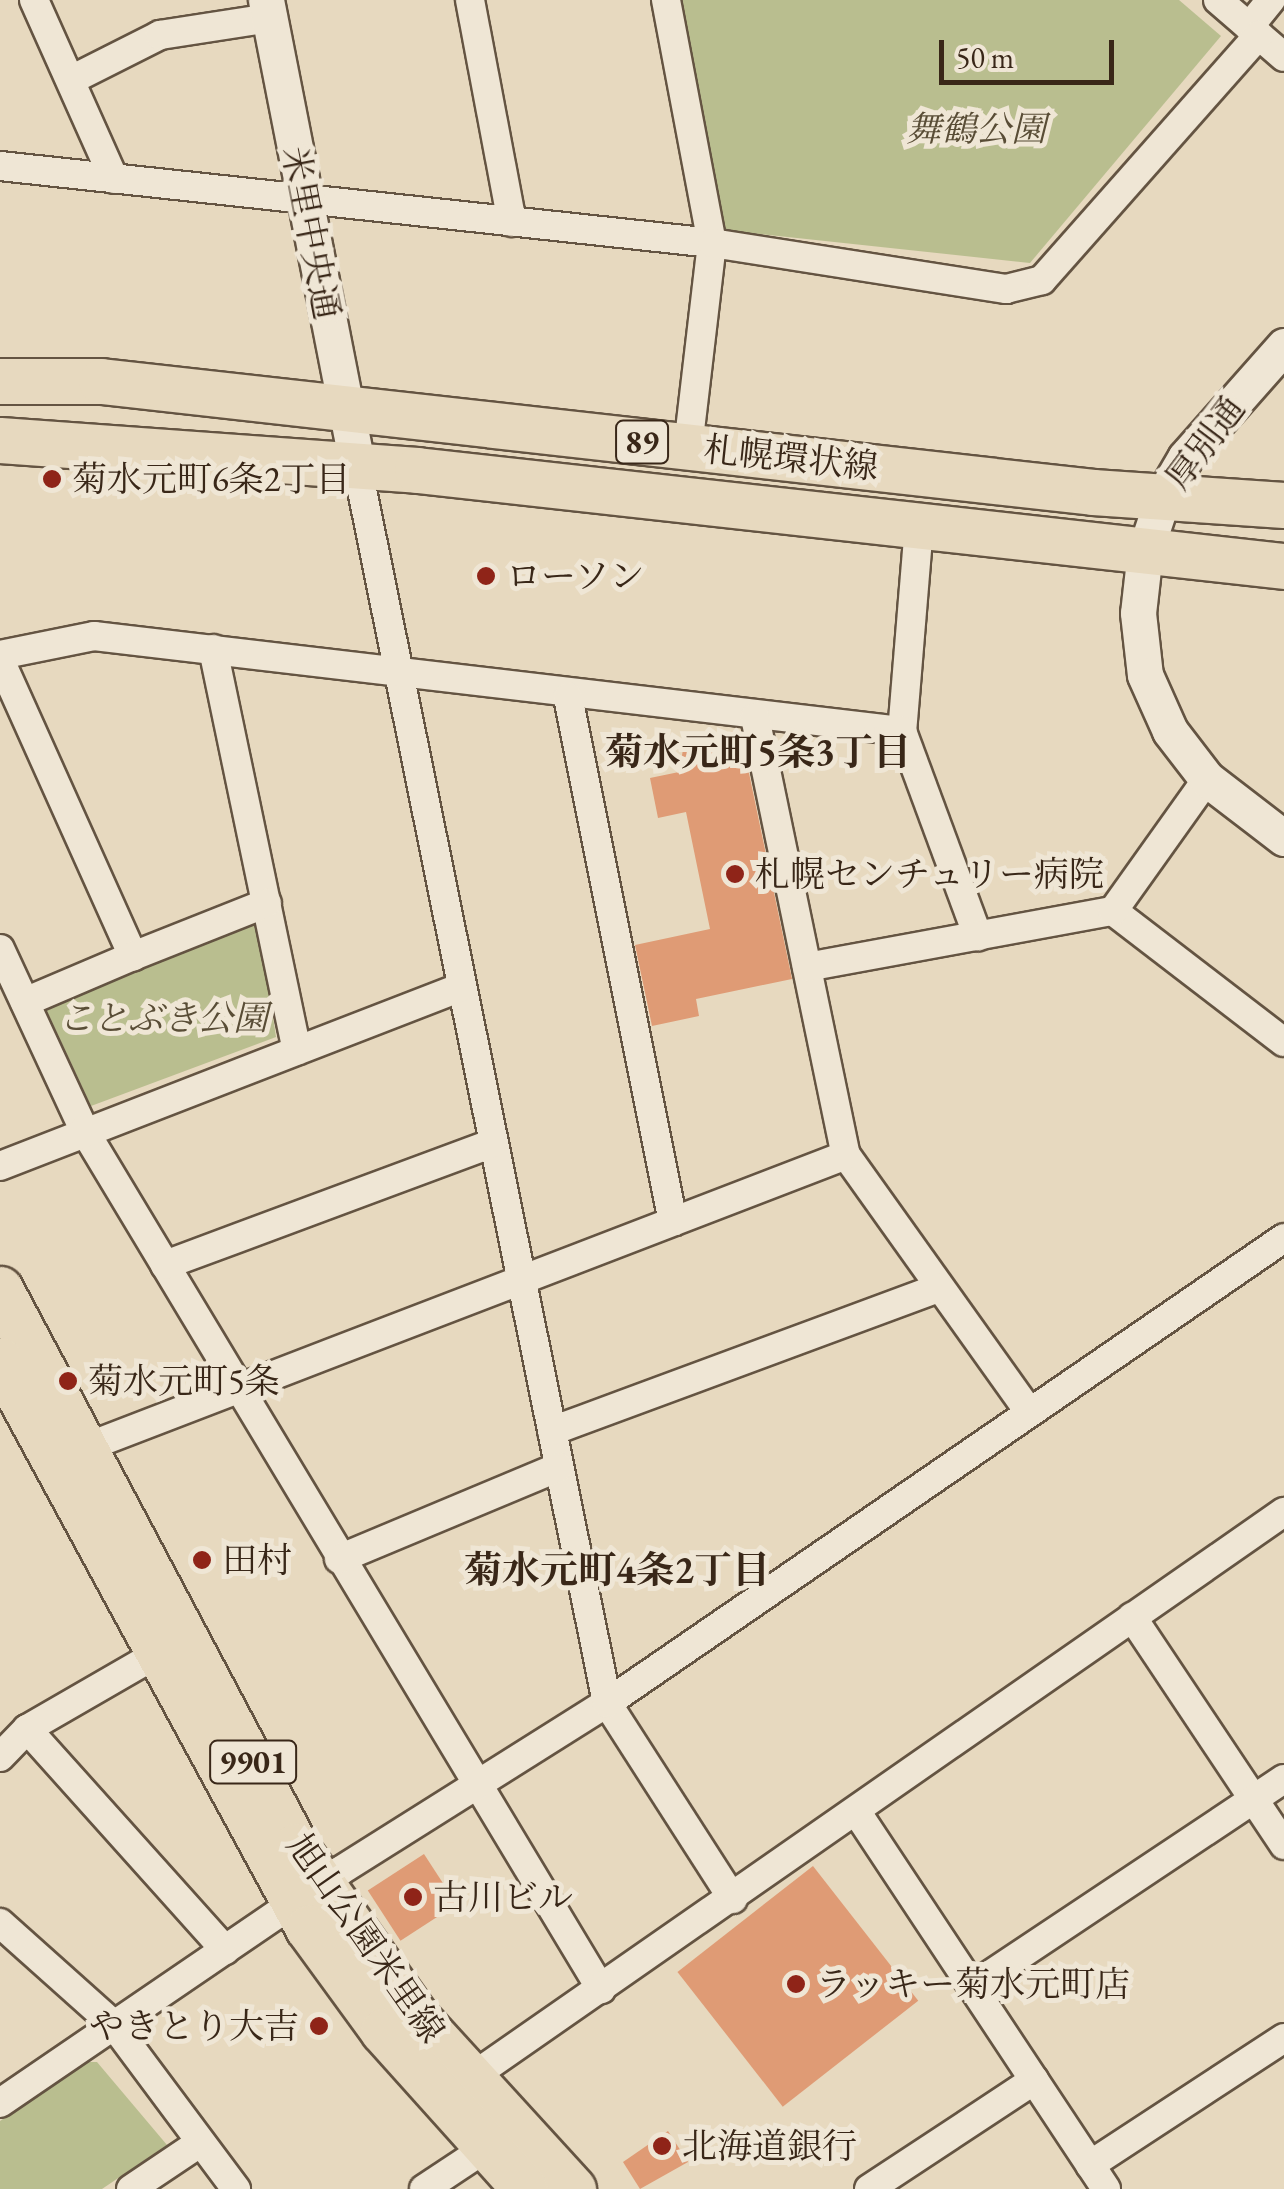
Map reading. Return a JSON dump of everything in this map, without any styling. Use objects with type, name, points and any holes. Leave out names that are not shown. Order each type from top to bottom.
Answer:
[{"type":"main road","name":"札幌環状線","points":[[0,380],[102,380],[688,446],[1284,505]]},
{"type":"main road","name":"札幌環状線","points":[[0,440],[357,464],[1284,566]]},
{"type":"main road","name":"旭山公園米里線","points":[[0,1289],[87,1446],[309,1894],[384,2031],[525,2189]]},
{"type":"main road","name":"旭山公園米里線","points":[[0,1360],[158,1654],[309,1894],[469,2079],[573,2189]]},
{"type":"street","points":[[34,0],[114,178]]},
{"type":"street","points":[[470,0],[512,222]]},
{"type":"street","points":[[666,0],[712,242],[688,446]]},
{"type":"street","points":[[1218,0],[1284,56]]},
{"type":"street","points":[[0,166],[712,242],[1006,289],[1042,280],[1254,31],[1271,0]]},
{"type":"street","points":[[71,80],[160,35],[268,9]]},
{"type":"street","name":"米里中央通","points":[[268,9],[357,464]]},
{"type":"street","name":"厚別通","points":[[1284,346],[1185,458],[1164,494],[1145,551],[1138,613],[1146,675],[1170,731],[1207,779],[1284,838]]},
{"type":"street","points":[[357,464],[607,1703],[733,1899]]},
{"type":"street","points":[[919,526],[902,731],[978,936]]},
{"type":"street","points":[[133,956],[0,658],[94,636],[397,669],[568,697],[902,731]]},
{"type":"street","points":[[213,649],[297,1050]]},
{"type":"street","points":[[568,697],[674,1222]]},
{"type":"street","points":[[755,717],[846,1155],[1028,1412]]},
{"type":"street","points":[[807,967],[1113,911],[1207,779]]},
{"type":"street","points":[[25,1002],[266,904]]},
{"type":"street","points":[[1113,911],[1284,1042]]},
{"type":"street","points":[[0,949],[84,1130],[473,1784],[601,1989]]},
{"type":"street","points":[[0,1166],[84,1130],[462,988]]},
{"type":"street","points":[[165,1266],[494,1143]]},
{"type":"street","points":[[87,1446],[846,1155]]},
{"type":"street","points":[[0,2103],[473,1784],[607,1703],[1284,1238]]},
{"type":"street","points":[[552,1431],[939,1288]]},
{"type":"street","points":[[339,1559],[559,1466]]},
{"type":"street","points":[[469,2079],[733,1899],[1284,1512]]},
{"type":"street","points":[[1132,1617],[1284,1845]]},
{"type":"street","points":[[0,1757],[28,1729],[158,1654]]},
{"type":"street","points":[[28,1729],[225,1950]]},
{"type":"street","points":[[972,1987],[1284,1779]]},
{"type":"street","points":[[856,1811],[1098,2177],[1284,2038]]},
{"type":"street","points":[[0,1922],[113,2024],[198,2144],[236,2189]]},
{"type":"street","points":[[877,2187],[1034,2080]]},
{"type":"street","points":[[132,2189],[198,2144]]},
{"type":"street","points":[[424,2189],[486,2148]]},
{"type":"green space","name":"舞鶴公園","points":[[682,0],[1179,0],[1221,36],[1030,263],[723,230]]},
{"type":"green space","name":"ことぶき公園","points":[[250,918],[259,924],[276,1037],[91,1106],[45,1007]]},
{"type":"green space","points":[[86,2062],[97,2062],[167,2145],[102,2189],[0,2189],[0,2121]]},
{"type":"building","name":"札幌センチュリー病院","points":[[740,730],[792,979],[696,999],[699,1016],[652,1026],[635,945],[710,929],[686,812],[658,818],[650,778],[679,772],[684,744],[693,739]]},
{"type":"building","name":"古川ビル","points":[[424,1854],[457,1904],[400,1941],[368,1890]]},
{"type":"building","name":"ラッキー菊水元町店","points":[[813,1866],[918,2001],[783,2107],[677,1972]]},
{"type":"building","name":"北海道銀行","points":[[668,2131],[688,2162],[640,2189],[623,2162]]},
{"type":"place","name":"菊水元町6条2丁目","points":[[52,479]]},
{"type":"place","name":"ローソン","points":[[486,576]]},
{"type":"place","name":"札幌センチュリー病院","points":[[735,874]]},
{"type":"place","name":"菊水元町5条","points":[[68,1381]]},
{"type":"place","name":"田村","points":[[202,1560]]},
{"type":"place","name":"古川ビル","points":[[413,1897]]},
{"type":"place","name":"ラッキー菊水元町店","points":[[796,1984]]},
{"type":"place","name":"やきとり大吉","points":[[319,2026]]},
{"type":"place","name":"北海道銀行","points":[[662,2146]]},
{"type":"district","name":"菊水元町5条3丁目","points":[[758,752]]},
{"type":"district","name":"菊水元町4条2丁目","points":[[617,1570]]}]
